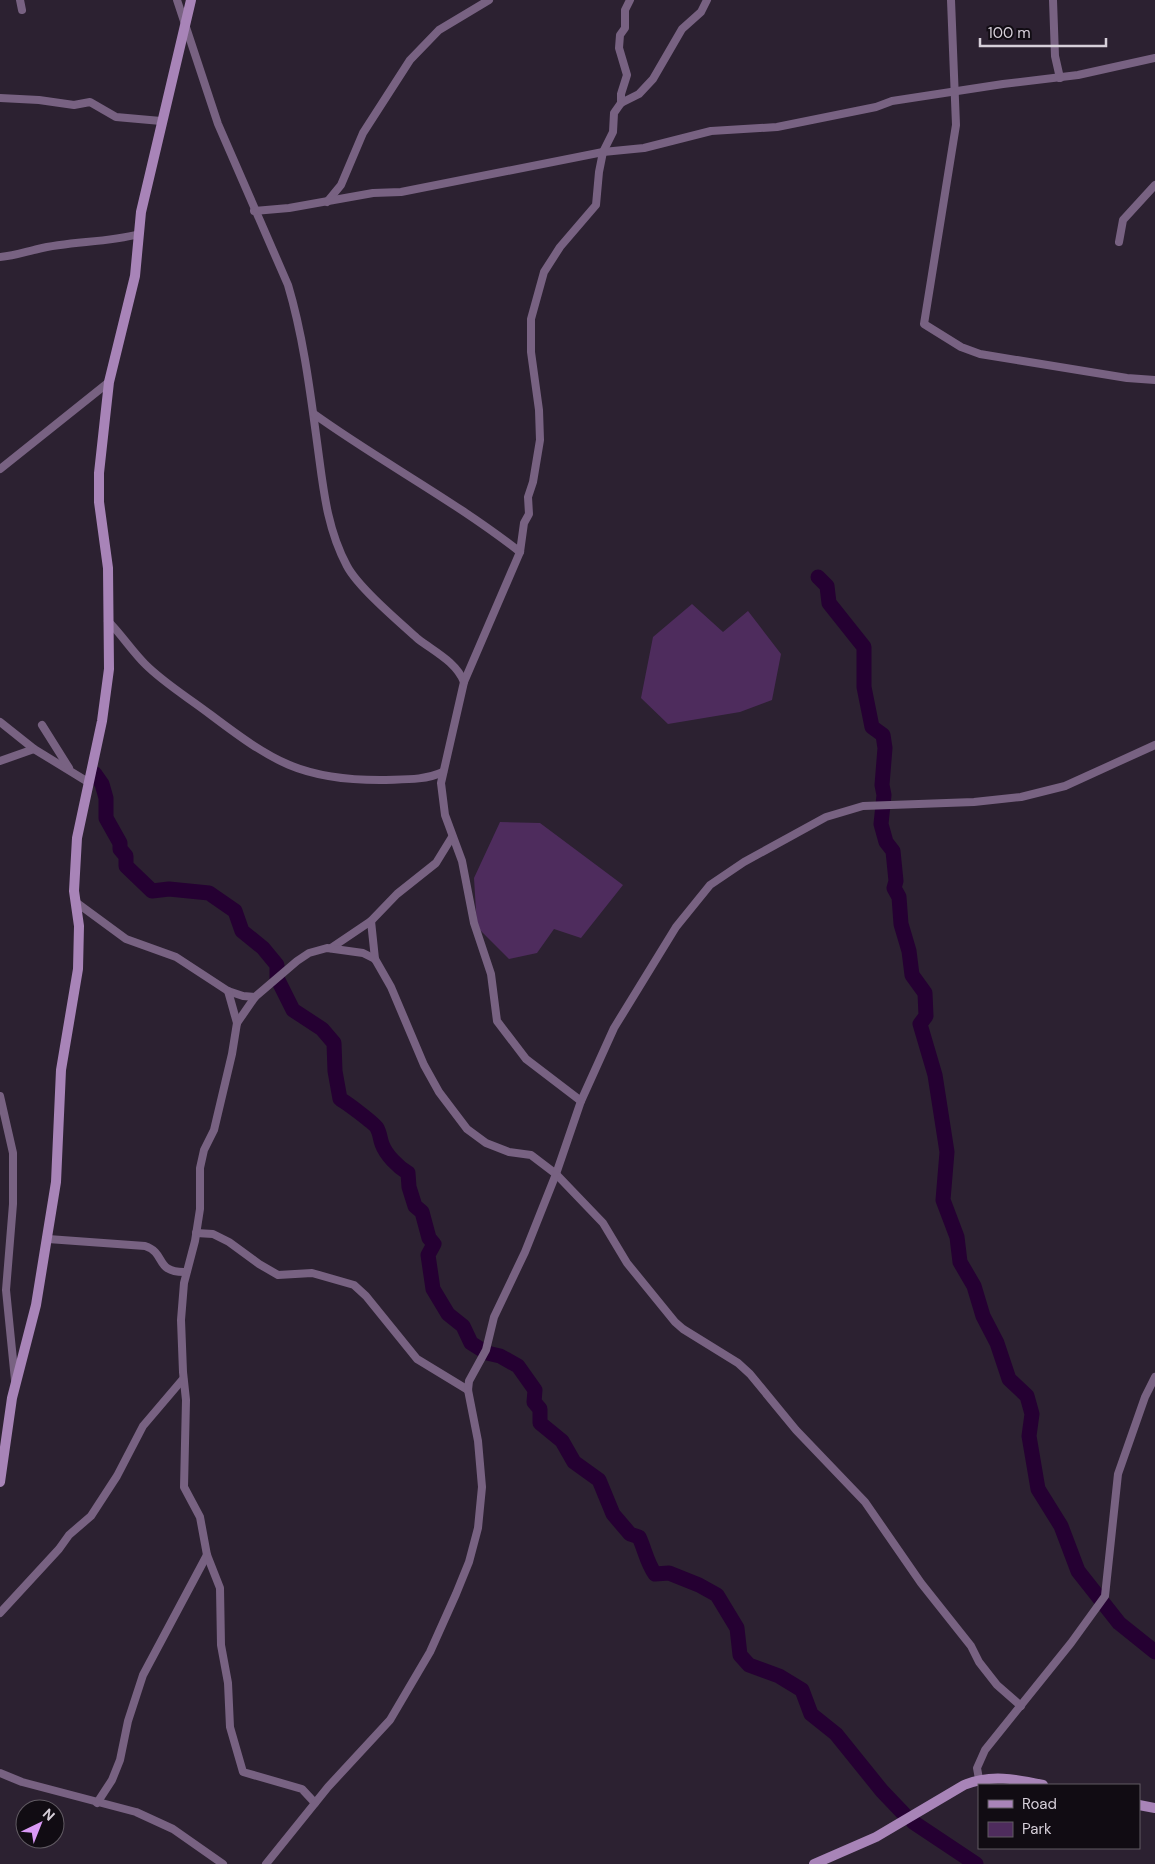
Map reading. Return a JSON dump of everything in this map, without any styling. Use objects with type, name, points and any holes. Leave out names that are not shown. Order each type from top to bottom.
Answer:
[{"type":"street","points":[[20,0],[22,10]]},
{"type":"street","points":[[177,0],[218,124],[285,279],[295,307],[314,414],[329,524],[348,568],[366,591],[418,638],[455,667],[464,682]]},
{"type":"street","points":[[0,1482],[15,1385],[36,1305],[48,1239],[58,1166],[61,1070],[78,970],[77,903],[74,891],[74,866],[110,669],[108,568],[99,502],[99,473],[109,382],[135,276],[141,212],[190,0]]},
{"type":"street","points":[[327,202],[341,185],[363,134],[410,60],[439,30],[489,0]]},
{"type":"street","points":[[581,1101],[526,1059],[498,1021],[491,974],[474,923],[462,861],[452,837],[441,799],[441,783],[464,682],[520,552],[524,523],[529,514],[528,497],[533,482],[540,440],[539,410],[531,352],[531,319],[544,272],[551,258],[596,205],[603,152],[613,132],[614,113],[621,102],[621,94],[627,75],[619,48],[620,35],[625,28],[624,10],[630,0]]},
{"type":"street","points":[[621,102],[639,94],[653,79],[682,29],[701,12],[708,0]]},
{"type":"street","points":[[951,0],[951,52],[956,125],[924,324],[961,347],[980,354],[1009,360],[1155,380]]},
{"type":"street","points":[[1053,0],[1055,56],[1060,78]]},
{"type":"street","points":[[254,211],[327,202],[373,193],[401,192],[603,152],[644,148],[729,128],[777,127],[876,107],[892,101],[1060,78],[1155,58]]},
{"type":"street","points":[[0,98],[38,100],[74,105],[90,102],[116,117],[161,121]]},
{"type":"street","points":[[1119,242],[1123,220],[1155,185]]},
{"type":"street","points":[[0,257],[38,249],[116,240],[139,234]]},
{"type":"street","points":[[0,469],[109,382]]},
{"type":"street","points":[[314,414],[350,440],[485,525],[520,552]]},
{"type":"street","points":[[108,620],[144,663],[163,681],[248,742],[283,764],[323,777],[360,780],[430,778],[443,772]]},
{"type":"street","points":[[0,722],[34,749],[70,769],[88,782]]},
{"type":"street","points":[[42,724],[70,769]]},
{"type":"street","points":[[266,1864],[315,1803],[390,1720],[430,1652],[469,1562],[478,1528],[482,1487],[478,1441],[468,1390],[472,1373],[486,1350],[494,1318],[525,1252],[556,1174],[581,1101],[614,1028],[676,927],[696,900],[725,873],[826,817],[840,812],[882,804],[914,805],[1021,797],[1065,786],[1155,745]]},
{"type":"street","points":[[0,761],[17,757],[34,749]]},
{"type":"street","points":[[237,1023],[255,996],[297,961],[309,954],[330,948],[371,922],[397,894],[436,863],[452,837]]},
{"type":"street","points":[[77,903],[126,939],[176,957],[228,990],[243,996],[255,996]]},
{"type":"street","points":[[371,922],[375,959],[391,987],[424,1065],[439,1092],[467,1129],[486,1143],[509,1152],[531,1155],[556,1174],[603,1223],[627,1263],[675,1322],[683,1330],[713,1346],[744,1368],[796,1430],[865,1502],[921,1583],[971,1646],[979,1662],[997,1685],[1021,1706]]},
{"type":"street","points":[[330,948],[363,953],[375,959]]},
{"type":"street","points":[[228,990],[237,1023],[232,1054],[214,1130],[204,1150],[200,1168],[200,1209],[186,1272],[181,1320],[183,1379],[186,1400],[184,1487],[200,1517],[207,1555],[220,1588],[221,1645],[228,1683],[230,1726],[239,1763],[243,1772],[252,1776],[302,1789],[315,1803]]},
{"type":"street","points":[[0,1096],[12,1153],[13,1186],[6,1290],[15,1385]]},
{"type":"street","points":[[196,1233],[213,1234],[229,1242],[278,1275],[312,1273],[354,1285],[366,1296],[417,1360],[468,1390]]},
{"type":"street","points":[[48,1239],[145,1246],[155,1252],[167,1270],[186,1272]]},
{"type":"street","points":[[979,1779],[977,1768],[985,1750],[1105,1596],[1118,1474],[1127,1444],[1155,1377]]},
{"type":"street","points":[[0,1613],[59,1549],[69,1535],[91,1516],[117,1476],[143,1426],[183,1379]]},
{"type":"street","points":[[97,1803],[112,1780],[120,1760],[128,1721],[144,1675],[207,1555]]},
{"type":"street","points":[[0,1773],[22,1782],[153,1818],[179,1833],[223,1864]]},
{"type":"street","points":[[814,1864],[876,1837],[964,1785],[979,1779],[1017,1780],[1038,1784]]},
{"type":"street","points":[[1140,1805],[1155,1808]]},
{"type":"green space","points":[[692,604],[723,632],[748,611],[781,654],[772,700],[740,712],[668,724],[641,698],[653,637]]},
{"type":"green space","points":[[500,822],[540,823],[623,885],[581,938],[554,929],[537,953],[509,959],[477,927],[474,878]]},
{"type":"waterway","points":[[818,577],[827,586],[829,603],[864,647],[864,687],[872,727],[883,735],[885,748],[882,785],[884,795],[881,824],[886,842],[893,851],[896,881],[894,888],[899,897],[901,924],[909,951],[912,975],[925,993],[926,1016],[920,1024],[935,1075],[947,1152],[943,1200],[957,1237],[960,1262],[974,1286],[983,1316],[997,1343],[1009,1379],[1027,1396],[1032,1414],[1029,1436],[1038,1489],[1061,1526],[1078,1571],[1119,1623],[1155,1652]]},
{"type":"waterway","points":[[95,774],[102,784],[106,798],[106,818],[120,843],[120,849],[126,856],[126,866],[152,891],[169,889],[209,893],[235,911],[242,931],[263,948],[277,965],[277,978],[293,1010],[322,1029],[334,1043],[335,1071],[340,1099],[375,1126],[386,1152],[396,1164],[408,1173],[409,1187],[415,1206],[422,1212],[429,1238],[434,1244],[428,1255],[433,1289],[448,1314],[463,1326],[471,1343],[487,1353],[500,1356],[518,1366],[535,1390],[534,1402],[540,1409],[540,1423],[562,1441],[574,1462],[599,1480],[613,1514],[630,1534],[639,1537],[655,1574],[669,1573],[699,1585],[717,1595],[737,1628],[740,1655],[749,1665],[779,1676],[802,1690],[811,1714],[836,1734],[882,1791],[904,1814]]},
{"type":"waterway","points":[[913,1822],[976,1864]]}]
